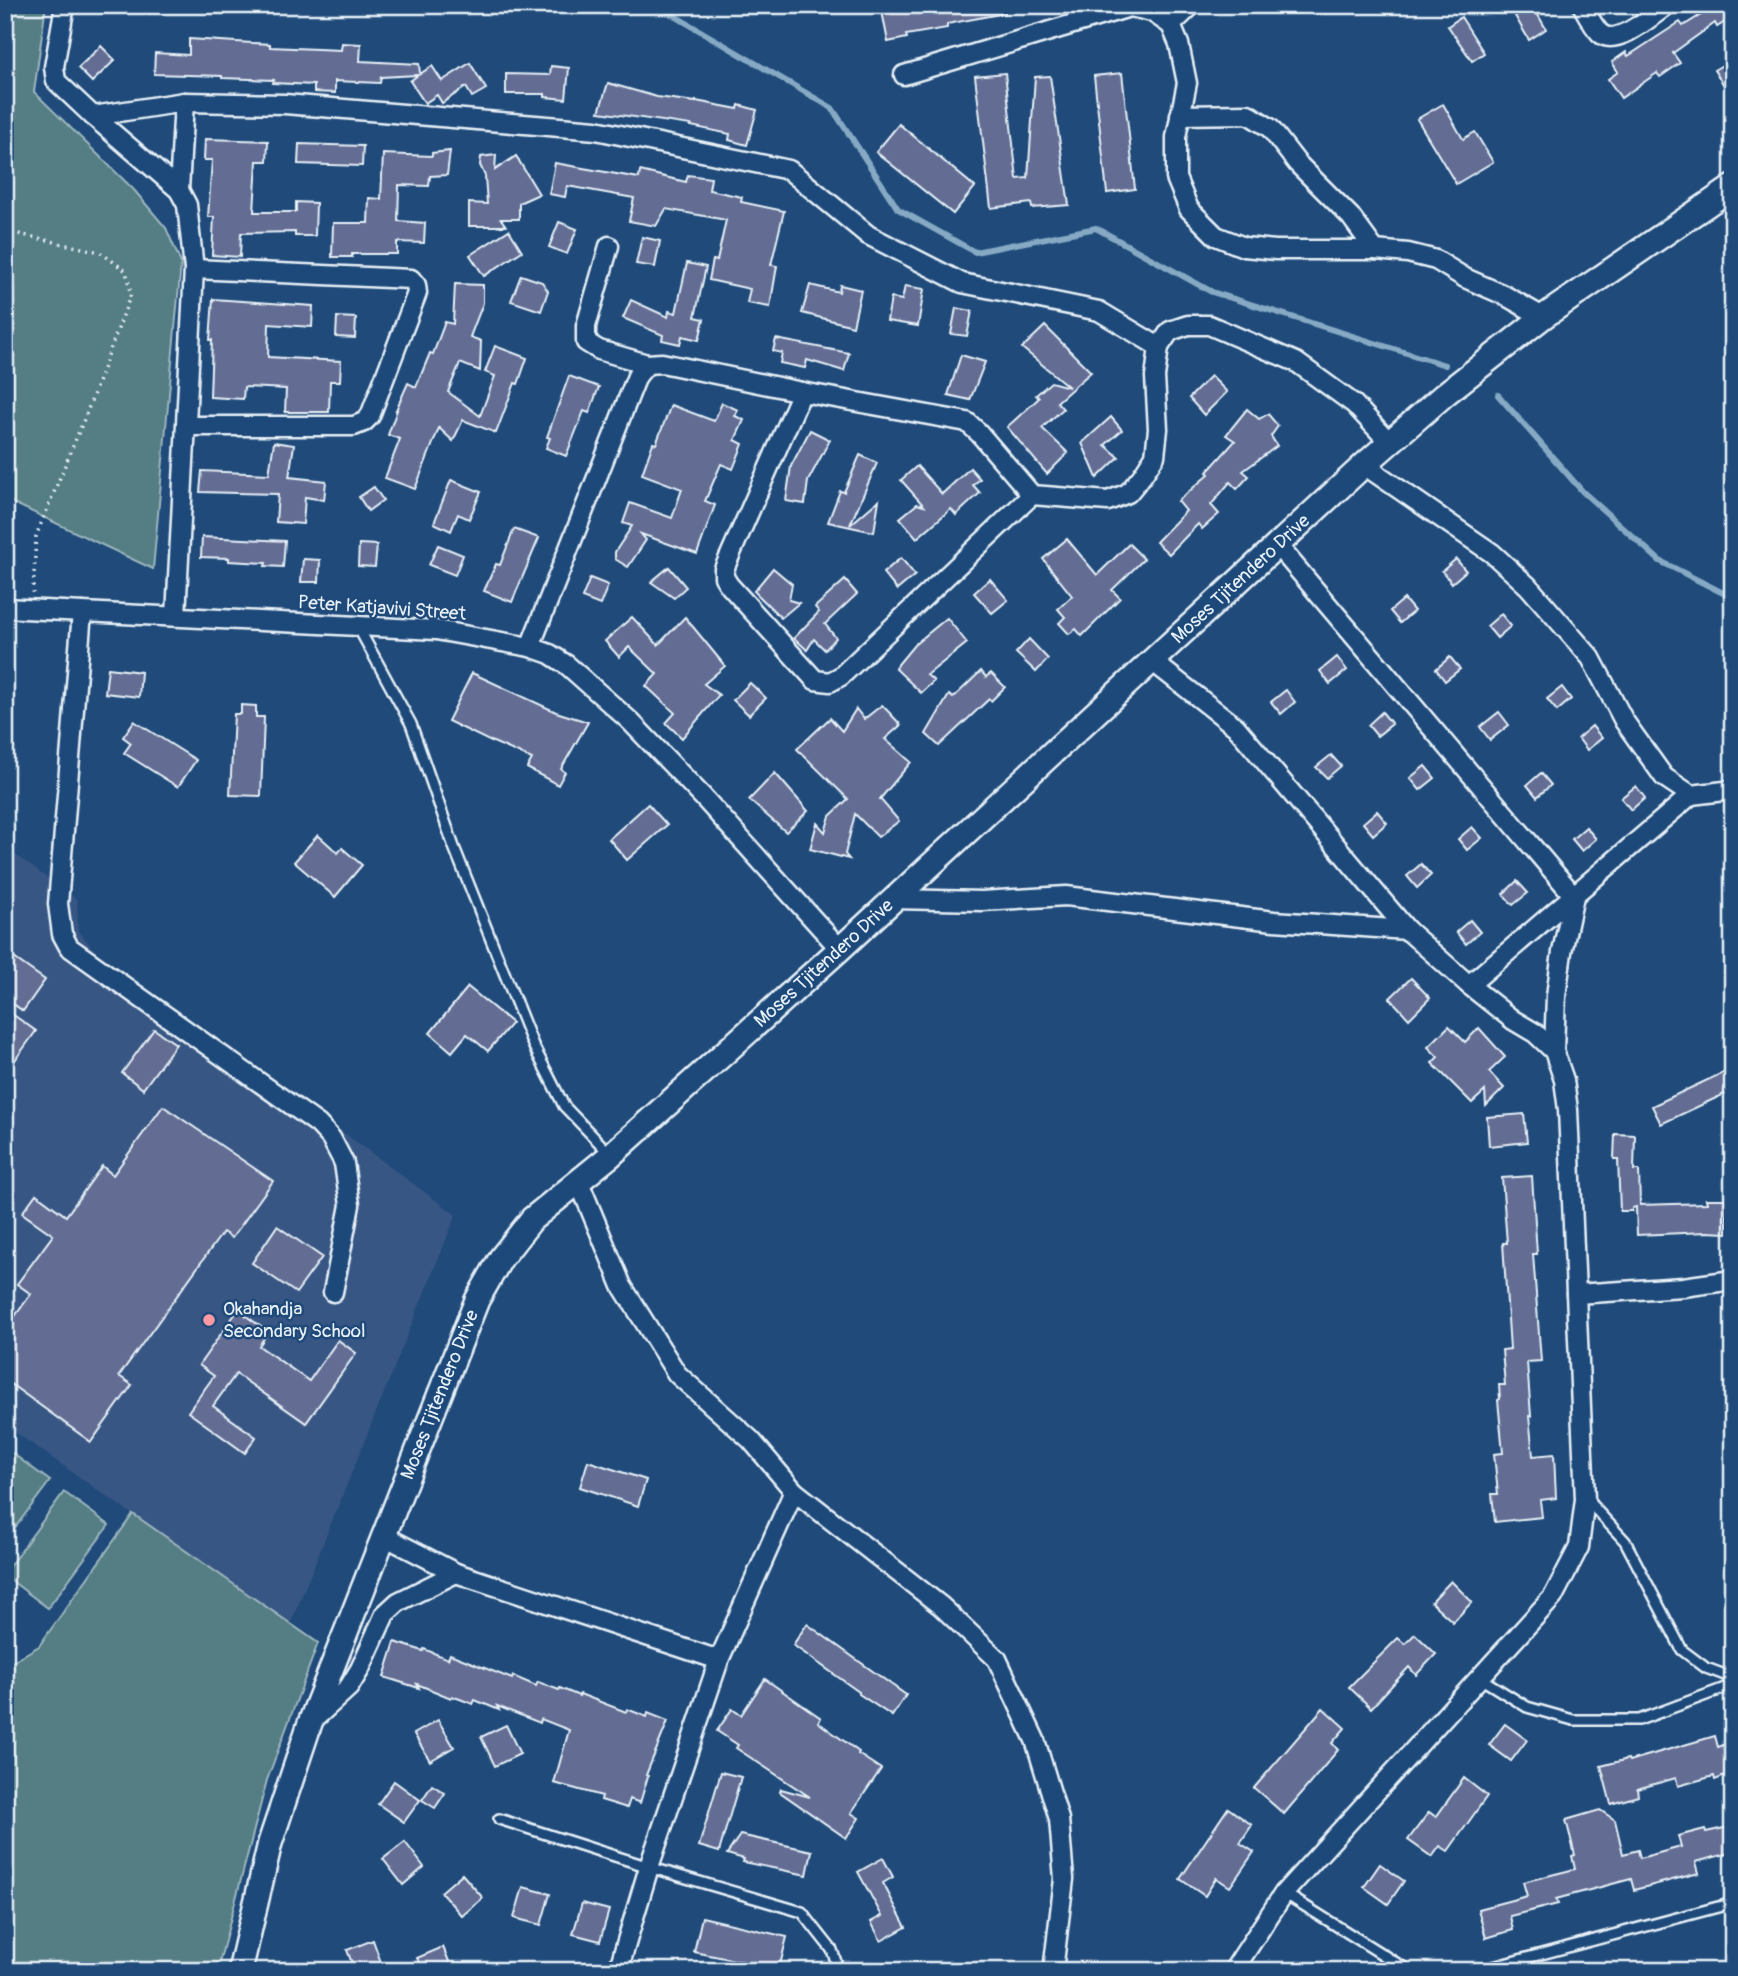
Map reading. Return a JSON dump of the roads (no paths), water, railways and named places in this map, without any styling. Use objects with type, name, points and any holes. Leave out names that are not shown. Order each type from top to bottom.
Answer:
[{"type":"street","points":[[65,5],[54,67],[56,81],[179,190],[187,205],[194,269],[176,616]]},
{"type":"street","points":[[1171,25],[1192,5]]},
{"type":"street","points":[[1581,5],[1601,34],[1609,37],[1622,36],[1667,5]]},
{"type":"street","points":[[904,75],[1130,6],[1152,12],[1171,25],[1179,44],[1187,83],[1176,137],[1176,178],[1189,209],[1216,236],[1244,247],[1276,250],[1375,250],[1408,253],[1436,260],[1465,278],[1504,295],[1543,317]]},
{"type":"street","points":[[93,116],[184,102],[285,104],[596,130],[789,170],[868,235],[962,283],[1099,311],[1159,347]]},
{"type":"street","points":[[179,190],[184,102]]},
{"type":"street","points":[[1180,115],[1248,114],[1270,128],[1297,163],[1351,217],[1375,250]]},
{"type":"street","name":"Moses Tjitendero Drive","points":[[240,1971],[270,1843],[310,1723],[477,1300],[501,1258],[532,1219],[611,1155],[893,900],[1364,465],[1445,394],[1543,317],[1733,187]]},
{"type":"street","points":[[609,246],[586,326],[586,342],[599,350],[647,364],[662,363],[967,422],[1032,495],[1108,501],[1128,493],[1155,456],[1158,429],[1155,377],[1159,347],[1170,331],[1188,325],[1209,325],[1296,362],[1354,404],[1390,443]]},
{"type":"street","points":[[187,426],[354,426],[363,422],[370,416],[417,293],[416,285],[411,279],[194,269]]},
{"type":"street","points":[[530,647],[637,376],[647,364]]},
{"type":"street","points":[[802,392],[724,569],[724,577],[815,680],[830,682],[841,676],[1032,495]]},
{"type":"street","points":[[1364,465],[1492,553],[1528,586],[1591,658],[1624,720],[1664,777],[1691,795]]},
{"type":"street","points":[[1278,546],[1574,896]]},
{"type":"street","name":"Peter Katjavivi Street","points":[[5,608],[436,630],[530,647],[550,654],[567,665],[630,721],[840,948]]},
{"type":"street","points":[[82,612],[58,904],[62,934],[69,947],[318,1124],[331,1138],[345,1163],[350,1205],[333,1292]]},
{"type":"street","points":[[1152,661],[1236,727],[1407,930],[1469,985],[1513,1020],[1535,1033],[1554,1051]]},
{"type":"street","points":[[1469,985],[1691,795],[1733,790]]},
{"type":"street","points":[[893,900],[982,901],[1066,896],[1274,921],[1407,930]]},
{"type":"street","points":[[1233,1971],[1284,1893],[1553,1597],[1579,1547],[1586,1499],[1568,1110],[1564,1080],[1554,1051],[1562,952],[1574,896]]},
{"type":"street","points":[[579,1182],[622,1286],[677,1374],[751,1440],[794,1492],[941,1606],[997,1659],[1035,1740],[1059,1819],[1064,1879],[1053,1971]]},
{"type":"street","points":[[1576,1294],[1683,1287],[1733,1279]]},
{"type":"street","points":[[618,1971],[649,1867],[719,1660],[794,1492]]},
{"type":"street","points":[[384,1536],[456,1573],[719,1660]]},
{"type":"street","points":[[310,1723],[349,1687],[385,1614],[398,1602],[456,1573]]},
{"type":"lane","points":[[358,625],[411,724],[454,846],[533,1045],[564,1106],[611,1155]]},
{"type":"lane","points":[[1586,1499],[1625,1542],[1682,1650],[1706,1668],[1733,1678]]},
{"type":"lane","points":[[1480,1678],[1527,1707],[1573,1720],[1639,1720],[1733,1685]]},
{"type":"lane","points":[[499,1819],[802,1912],[832,1950],[839,1971]]},
{"type":"lane","points":[[1284,1893],[1409,1971]]},
{"type":"lane","points":[[1478,1971],[1733,1903]]},
{"type":"waterway","points":[[656,5],[832,108],[898,209],[975,252],[1096,228],[1212,292],[1445,365]]},
{"type":"waterway","points":[[1498,395],[1583,492],[1660,561],[1733,598]]},
{"type":"place","name":"Okahandja Secondary School","points":[[209,1320]]}]
